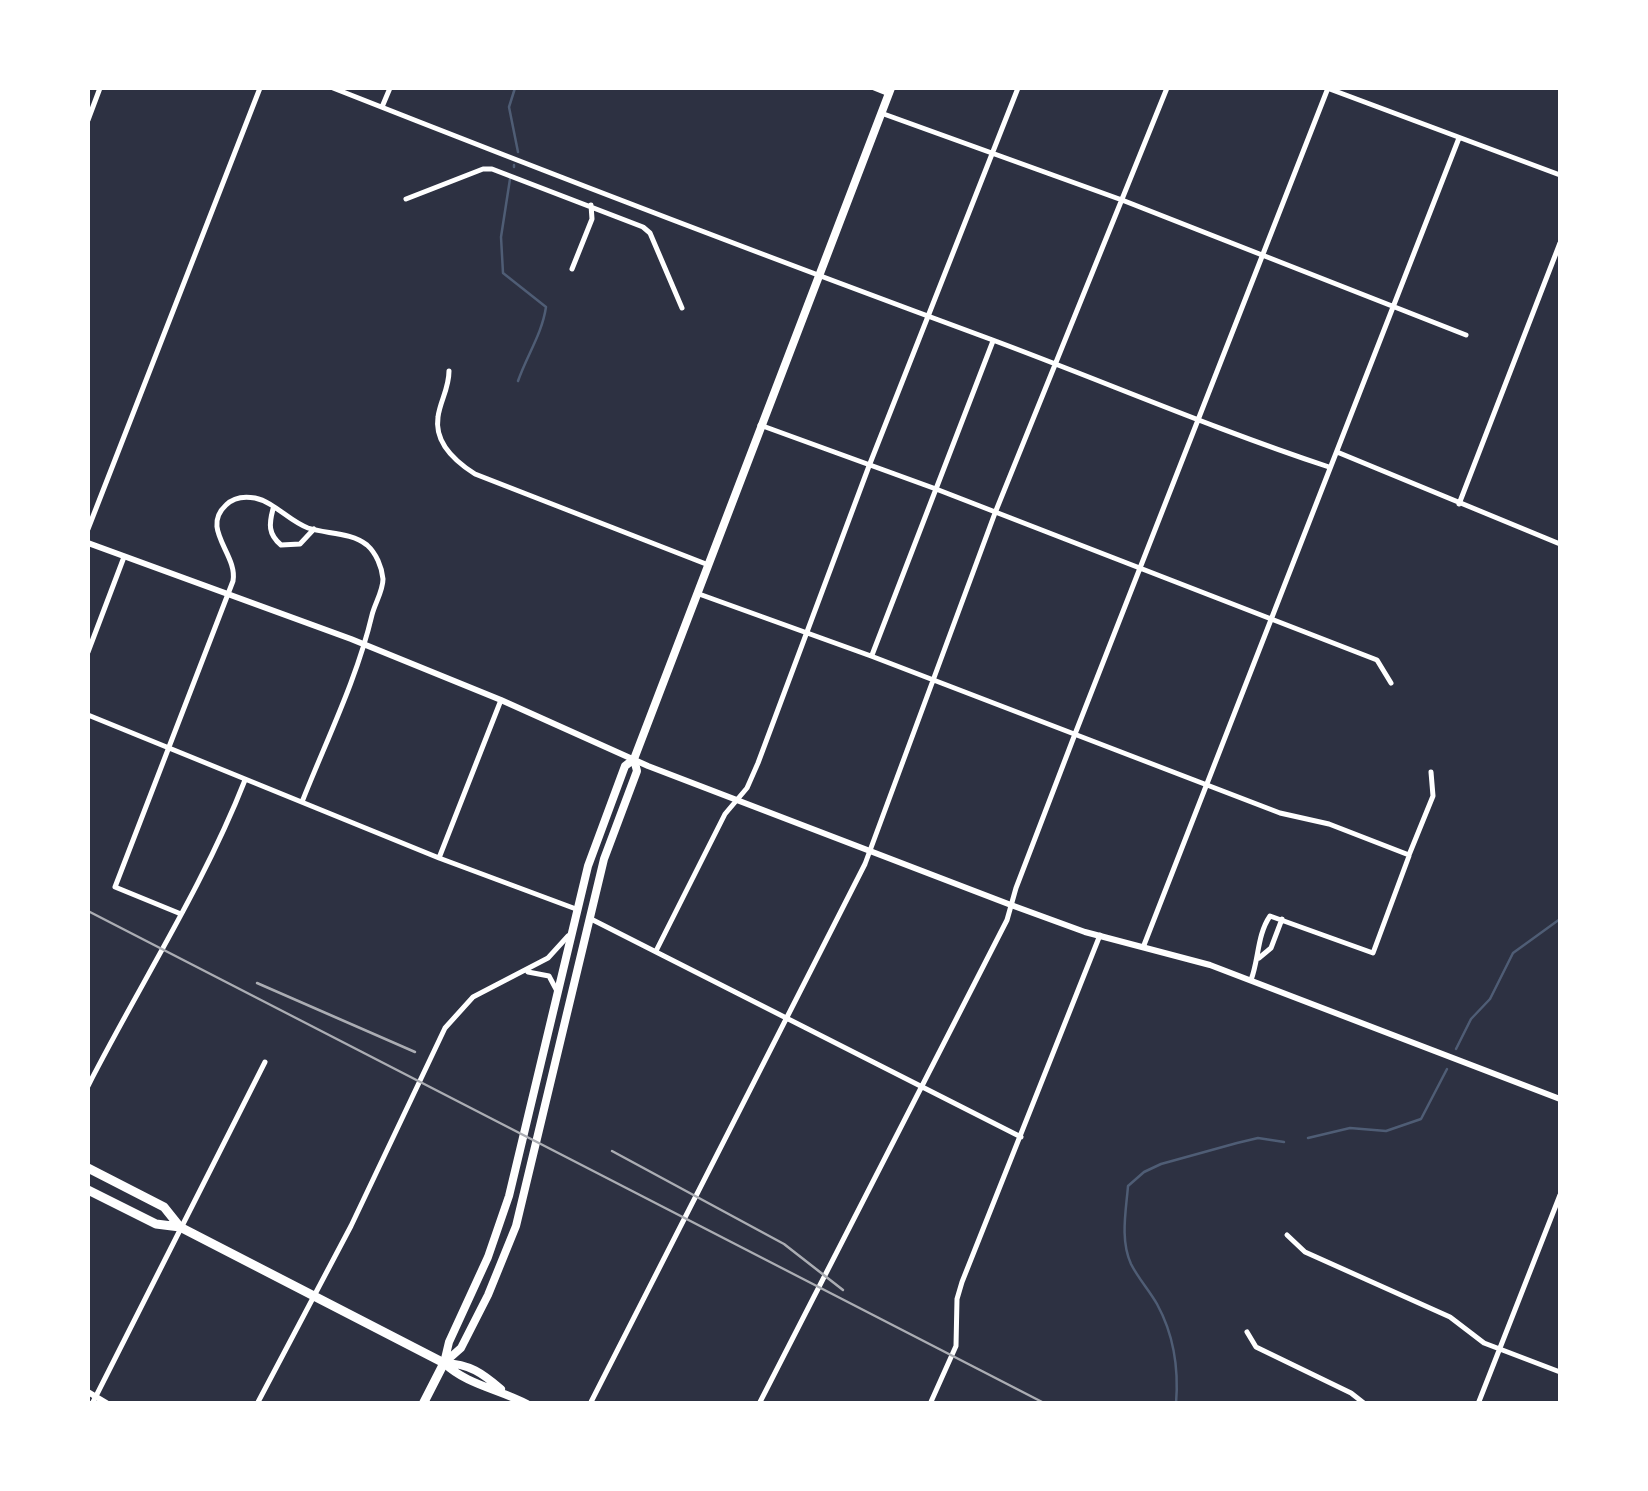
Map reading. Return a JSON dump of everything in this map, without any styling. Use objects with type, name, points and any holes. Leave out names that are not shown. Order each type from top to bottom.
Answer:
[{"type":"main road","points":[[423,1404],[488,1257],[509,1196],[576,910],[609,806],[625,766],[634,759],[890,91]]},
{"type":"main road","points":[[444,1363],[461,1348],[516,1226],[604,860],[638,771],[634,759]]},
{"type":"main road","points":[[88,1168],[164,1207],[180,1227]]},
{"type":"main road","points":[[88,1190],[156,1224],[180,1227],[444,1363],[460,1378],[504,1392]]},
{"type":"main road","points":[[444,1363],[470,1366],[527,1404]]},
{"type":"street","points":[[88,120],[100,88]]},
{"type":"street","points":[[88,530],[260,88]]},
{"type":"street","points":[[333,88],[1198,421],[1329,467]]},
{"type":"street","points":[[382,107],[390,88]]},
{"type":"street","points":[[874,88],[890,91]]},
{"type":"street","points":[[656,951],[725,814],[758,763],[869,466],[1018,88]]},
{"type":"street","points":[[590,1404],[870,851],[995,513],[1167,88]]},
{"type":"street","points":[[760,1404],[1007,920],[1075,734],[1328,88],[1560,175]]},
{"type":"street","points":[[882,113],[1122,200],[1466,334]]},
{"type":"street","points":[[1144,945],[1459,138]]},
{"type":"street","points":[[406,199],[484,168],[500,170],[591,204],[628,219],[650,234],[682,308]]},
{"type":"street","points":[[540,185],[543,171]]},
{"type":"street","points":[[572,269],[592,219],[591,204]]},
{"type":"street","points":[[1459,504],[1560,244]]},
{"type":"street","points":[[871,656],[993,340]]},
{"type":"street","points":[[449,371],[449,386],[437,422],[450,456],[461,465],[475,474],[706,564]]},
{"type":"street","points":[[760,425],[1378,660],[1391,683]]},
{"type":"street","points":[[1336,451],[1560,544]]},
{"type":"street","points":[[181,914],[116,888],[229,594],[235,571],[232,557],[218,536],[219,514],[242,497],[258,498],[314,530],[359,540],[379,562],[382,586],[302,802]]},
{"type":"street","points":[[274,509],[269,527],[281,545],[300,544],[314,530]]},
{"type":"street","points":[[88,543],[363,644],[634,759],[1011,905],[1250,980],[1560,1099]]},
{"type":"street","points":[[88,652],[124,556]]},
{"type":"street","points":[[696,593],[1280,813],[1330,824],[1410,856]]},
{"type":"street","points":[[439,858],[502,700]]},
{"type":"street","points":[[88,715],[576,910]]},
{"type":"street","points":[[1250,980],[1259,958],[1258,944],[1266,919],[1274,916],[1373,953],[1434,796],[1431,772]]},
{"type":"street","points":[[88,1086],[225,832],[245,780]]},
{"type":"street","points":[[590,918],[1021,1138]]},
{"type":"street","points":[[1259,958],[1271,948],[1282,919]]},
{"type":"street","points":[[256,1404],[358,1210],[445,1028],[473,997],[558,950],[572,928]]},
{"type":"street","points":[[930,1404],[956,1346],[957,1299],[962,1282],[1100,935]]},
{"type":"street","points":[[520,973],[549,976],[557,991]]},
{"type":"street","points":[[108,1404],[92,1398],[266,1062]]},
{"type":"street","points":[[1478,1404],[1560,1194]]},
{"type":"street","points":[[1288,1236],[1305,1252],[1450,1318],[1477,1340],[1560,1372]]},
{"type":"street","points":[[1247,1332],[1256,1348],[1366,1404]]},
{"type":"waterway","points":[[515,88],[509,107],[518,152]]},
{"type":"waterway","points":[[510,179],[501,237],[503,273],[546,307],[518,381]]},
{"type":"waterway","points":[[1456,1049],[1471,1019],[1490,999],[1513,953],[1560,919]]},
{"type":"waterway","points":[[1308,1138],[1350,1128],[1386,1131],[1421,1119],[1447,1069]]},
{"type":"waterway","points":[[1176,1404],[1176,1365],[1168,1328],[1128,1255],[1128,1186],[1161,1164],[1258,1138],[1284,1142]]},
{"type":"railway","points":[[88,911],[1046,1404]]},
{"type":"railway","points":[[257,983],[415,1052]]},
{"type":"railway","points":[[612,1151],[784,1244],[843,1290]]}]
